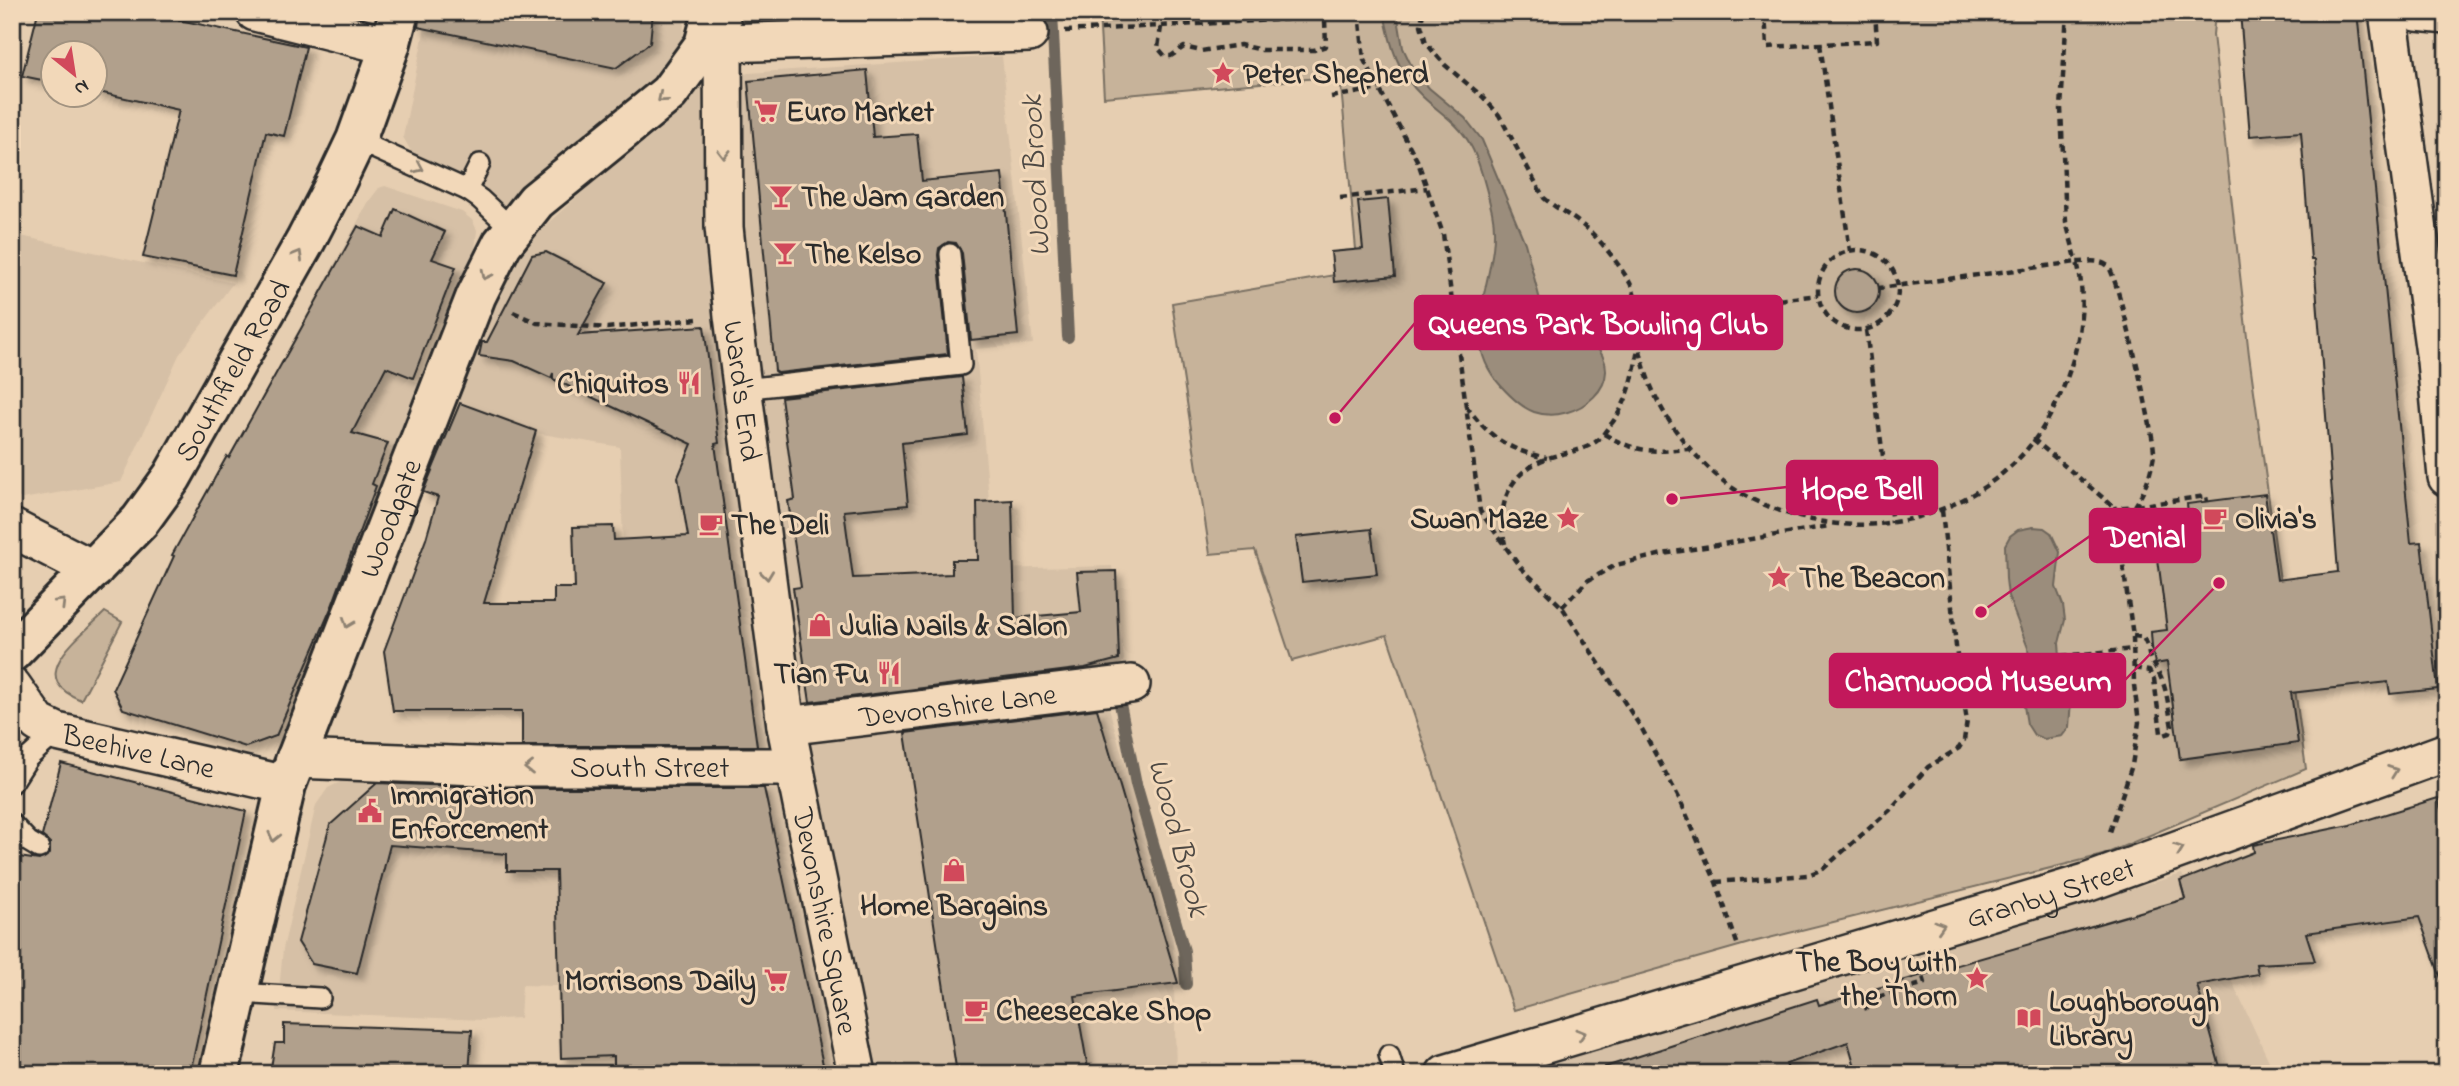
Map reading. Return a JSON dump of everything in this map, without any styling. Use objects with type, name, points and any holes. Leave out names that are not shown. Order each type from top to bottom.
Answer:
[{"type":"main road","name":"Woodgate","points":[[219,1074],[290,772],[475,296],[502,244],[536,201],[564,186],[669,93],[715,28]]},
{"type":"main road","name":"Southfield Road","points":[[12,652],[140,522],[172,477],[306,240],[356,140],[394,29]]},
{"type":"street","points":[[255,12],[394,29]]},
{"type":"street","points":[[2388,12],[2441,361],[2447,477]]},
{"type":"street","points":[[2417,12],[2447,15]]},
{"type":"street","points":[[715,28],[1010,27]]},
{"type":"street","name":"Ward's End","points":[[715,28],[724,228],[733,316],[793,767]]},
{"type":"street","points":[[12,528],[94,570]]},
{"type":"street","name":"Devonshire Lane","points":[[786,726],[1131,684]]},
{"type":"street","name":"Beehive Lane","points":[[12,686],[38,723],[57,732],[290,772]]},
{"type":"street","name":"Granby Street","points":[[1445,1074],[1530,1062],[1749,984],[2111,874],[2447,752]]},
{"type":"street","name":"South Street","points":[[290,772],[793,767]]},
{"type":"street","name":"Devonshire Square","points":[[793,767],[857,1074]]},
{"type":"lane","points":[[356,140],[467,190],[512,229]]},
{"type":"lane","points":[[467,190],[480,164]]},
{"type":"lane","points":[[743,390],[961,365],[950,254]]},
{"type":"lane","points":[[12,783],[28,758],[57,732]]},
{"type":"lane","points":[[12,824],[29,842],[40,848]]},
{"type":"lane","points":[[238,993],[320,998]]},
{"type":"path","points":[[1066,31],[1424,12],[1422,25],[1426,43],[1444,65],[1483,97],[1499,115],[1544,198],[1588,229],[1624,274],[1635,295],[1639,344],[1645,369],[1660,404],[1700,463],[1730,486],[1763,505],[1797,518],[1833,526]]},
{"type":"path","points":[[1765,12],[1767,47],[1877,41],[1875,12]]},
{"type":"path","points":[[1562,607],[1587,581],[1616,565],[1782,532],[1892,523],[1942,510],[1976,493],[2005,472],[2052,415],[2078,346],[2080,273],[2066,222],[2061,108],[2067,12]]},
{"type":"path","points":[[1360,15],[1364,60],[1418,162],[1443,234],[1480,511],[1520,567],[1562,607],[1642,729],[1680,800],[1716,882],[1739,946],[1749,984]]},
{"type":"path","points":[[1161,27],[1158,48],[1165,56],[1184,47],[1201,51],[1240,45],[1262,50],[1314,50],[1326,46],[1325,18]]},
{"type":"path","points":[[1820,44],[1850,251]]},
{"type":"path","points":[[1331,97],[1380,89]]},
{"type":"path","points":[[1340,198],[1427,188]]},
{"type":"path","points":[[1850,251],[1870,252],[1881,257],[1895,274],[1898,285],[1898,297],[1887,319],[1866,330],[1852,330],[1829,318],[1818,295],[1822,273],[1837,256],[1850,251]]},
{"type":"path","points":[[1878,288],[2077,262],[2098,261],[2109,267],[2124,309],[2154,449],[2144,493],[2135,506]]},
{"type":"path","points":[[1637,318],[1818,295]]},
{"type":"path","points":[[475,296],[537,323],[607,328],[733,316]]},
{"type":"path","points":[[1866,330],[1892,523]]},
{"type":"path","points":[[1506,548],[1500,520],[1503,502],[1512,484],[1528,468],[1547,458],[1573,453],[1604,434],[1628,396],[1639,344]]},
{"type":"path","points":[[1466,405],[1480,425],[1501,443],[1521,453],[1547,458]]},
{"type":"path","points":[[1604,434],[1621,444],[1644,452],[1689,449]]},
{"type":"path","points":[[2033,439],[2115,508],[2133,636],[2134,685],[2139,722],[2132,765],[2103,855],[2111,874]]},
{"type":"path","points":[[2115,508],[2206,496],[2207,502]]},
{"type":"path","points":[[1716,882],[1808,875],[1823,869],[1890,810],[1928,767],[1959,748],[1964,740],[1967,721],[1958,666],[1942,510]]},
{"type":"path","points":[[2133,636],[2143,637],[2150,647],[2149,660],[2163,682],[2172,727],[2170,733],[2161,733],[2154,679],[2149,671],[2134,668]]},
{"type":"path","points":[[1958,666],[2134,649]]},
{"type":"shaded area","points":[[428,12],[685,12],[682,48],[674,69],[508,212],[498,207],[491,192],[411,151],[403,137]]},
{"type":"shaded area","points":[[744,12],[982,12],[982,15],[771,29],[746,24]]},
{"type":"shaded area","points":[[1099,12],[2215,12],[2213,35],[2249,355],[2306,769],[2103,855],[1753,942],[1514,1010],[1387,635],[1292,661],[1255,550],[1210,554],[1172,303],[1358,271],[1340,76],[1104,97]]},
{"type":"shaded area","points":[[1384,12],[1397,12],[1403,48],[1412,67],[1429,88],[1465,118],[1482,140],[1525,243],[1545,319],[1553,332],[1560,336],[1592,342],[1603,357],[1606,371],[1602,385],[1594,397],[1581,406],[1550,415],[1534,412],[1508,394],[1487,365],[1480,344],[1480,323],[1494,234],[1492,212],[1483,178],[1466,138],[1414,88],[1401,69],[1392,47]]},
{"type":"shaded area","points":[[1002,56],[1033,344],[976,349],[995,569],[1112,566],[1124,659],[1108,704],[1173,939],[1176,1074],[612,1074],[612,1057],[559,1059],[557,986],[522,985],[520,1018],[483,1020],[277,1011],[283,949],[316,805],[328,788],[346,779],[640,777],[623,546],[620,447],[536,433],[454,399],[489,318],[527,242],[607,170],[657,132],[700,88],[748,73]]},
{"type":"shaded area","points":[[385,186],[462,212],[472,220],[477,230],[475,248],[446,325],[381,297],[356,355],[419,383],[393,450],[343,433],[344,376],[289,347],[369,201],[379,188]]},
{"type":"shaded area","points":[[12,234],[233,283],[179,355],[121,482],[22,499],[12,494]]},
{"type":"shaded area","points":[[2044,528],[2051,533],[2060,552],[2056,587],[2065,620],[2059,643],[2061,669],[2071,700],[2069,727],[2062,736],[2044,739],[2034,735],[2027,724],[2023,700],[2030,673],[2028,648],[2008,596],[2006,579],[2005,545],[2010,536],[2018,530]]},
{"type":"shaded area","points":[[105,612],[122,622],[81,700],[64,691],[56,680],[56,668],[71,644]]},
{"type":"shaded area","points":[[2182,874],[2275,1074],[1515,1074]]},
{"type":"building","points":[[38,12],[142,12],[306,47],[284,136],[266,132],[233,275],[143,257],[179,110],[108,94],[108,38],[38,38],[38,79],[22,76]]},
{"type":"building","points":[[420,12],[653,12],[650,43],[616,68],[418,27]]},
{"type":"building","points":[[2240,12],[2357,12],[2411,543],[2421,542],[2438,689],[2390,694],[2388,682],[2291,693],[2298,743],[2180,759],[2167,662],[2155,664],[2152,647],[2151,632],[2167,630],[2155,535],[2190,531],[2187,504],[2265,494],[2277,580],[2338,572],[2314,260],[2311,260],[2301,132],[2250,136]]},
{"type":"building","points":[[867,70],[873,137],[917,134],[922,181],[1002,173],[1018,335],[971,340],[962,253],[956,243],[948,242],[939,248],[938,255],[948,354],[778,373],[775,371],[748,81]]},
{"type":"building","points":[[1388,199],[1395,276],[1334,282],[1331,252],[1363,249],[1358,202]]},
{"type":"building","points":[[395,209],[445,232],[432,259],[456,267],[413,378],[386,367],[352,433],[388,443],[372,484],[376,486],[332,606],[276,736],[246,747],[123,709],[113,689],[174,556],[172,555],[358,226],[383,237]]},
{"type":"building","points":[[546,252],[607,283],[578,335],[704,326],[719,443],[715,444],[757,746],[522,746],[522,711],[393,711],[384,651],[426,539],[438,497],[423,492],[460,403],[536,431],[484,603],[554,603],[554,588],[575,588],[573,527],[613,526],[614,540],[688,536],[678,477],[692,444],[553,379],[553,373],[551,378],[514,361],[479,356],[482,342],[487,342],[532,255]]},
{"type":"building","points":[[1857,269],[1866,270],[1873,275],[1878,282],[1878,300],[1873,307],[1866,312],[1857,313],[1848,312],[1841,307],[1836,300],[1835,291],[1836,282],[1841,275],[1848,270]]},
{"type":"building","points":[[962,377],[968,435],[902,443],[908,505],[844,511],[853,578],[952,574],[952,560],[978,560],[977,502],[1012,500],[1015,618],[1081,612],[1077,572],[1116,571],[1119,659],[1085,668],[810,702],[793,588],[801,587],[788,501],[795,499],[781,397]]},
{"type":"building","points":[[1371,529],[1377,574],[1302,582],[1296,537]]},
{"type":"building","points":[[1097,709],[1178,983],[1075,996],[1089,1074],[957,1074],[905,733]]},
{"type":"building","points":[[61,763],[246,811],[190,1074],[12,1074],[12,856],[39,860],[50,854],[50,843],[42,836]]},
{"type":"building","points":[[377,783],[504,788],[764,788],[825,1074],[614,1074],[614,1056],[561,1058],[556,871],[507,871],[507,854],[390,845],[357,973],[312,964],[298,942],[330,825]]},
{"type":"building","points":[[2438,798],[2447,832],[2447,980],[2442,981],[2419,917],[2306,933],[2315,961],[2256,964],[2258,974],[2197,985],[2222,1074],[1961,1074],[1959,1065],[1924,1074],[1857,1074],[1848,1042],[1786,1064],[1790,1074],[1606,1074],[1605,1067],[1817,999],[1819,1005],[2185,899],[2180,881],[2254,852],[2253,845],[2350,825]]},
{"type":"building","points":[[284,1024],[472,1030],[469,1074],[270,1074],[275,1043],[284,1043]]},
{"type":"waterway","name":"Wood Brook","points":[[1052,12],[1068,337]]},
{"type":"waterway","name":"Wood Brook","points":[[1120,704],[1136,784],[1184,951],[1186,984]]},
{"type":"place","name":"Peter Shepherd","points":[[1223,73]]},
{"type":"place","name":"Euro Market","points":[[766,111]]},
{"type":"place","name":"The Jam Garden","points":[[781,196]]},
{"type":"place","name":"The Kelso","points":[[785,253]]},
{"type":"place","name":"Chiquitos","points":[[689,383]]},
{"type":"place","name":"Queens Park Bowling Club","points":[[1335,418]]},
{"type":"place","name":"Hope Bell","points":[[1672,499]]},
{"type":"place","name":"Swan Maze","points":[[1568,518]]},
{"type":"place","name":"Olivia's","points":[[2215,518]]},
{"type":"place","name":"The Deli","points":[[711,524]]},
{"type":"place","name":"The Beacon","points":[[1779,577]]},
{"type":"place","name":"Charnwood Museum","points":[[2219,583]]},
{"type":"place","name":"Denial","points":[[1981,612]]},
{"type":"place","name":"Julia Nails & Salon","points":[[820,625]]},
{"type":"place","name":"Tian Fu","points":[[889,673]]},
{"type":"place","name":"Immigration Enforcement","points":[[370,811]]},
{"type":"place","name":"Home Bargains","points":[[954,870]]},
{"type":"place","name":"The Boy with the Thorn","points":[[1977,978]]},
{"type":"place","name":"Morrisons Daily","points":[[776,980]]},
{"type":"place","name":"Cheesecake Shop","points":[[976,1010]]},
{"type":"place","name":"Loughborough Library","points":[[2029,1018]]}]
